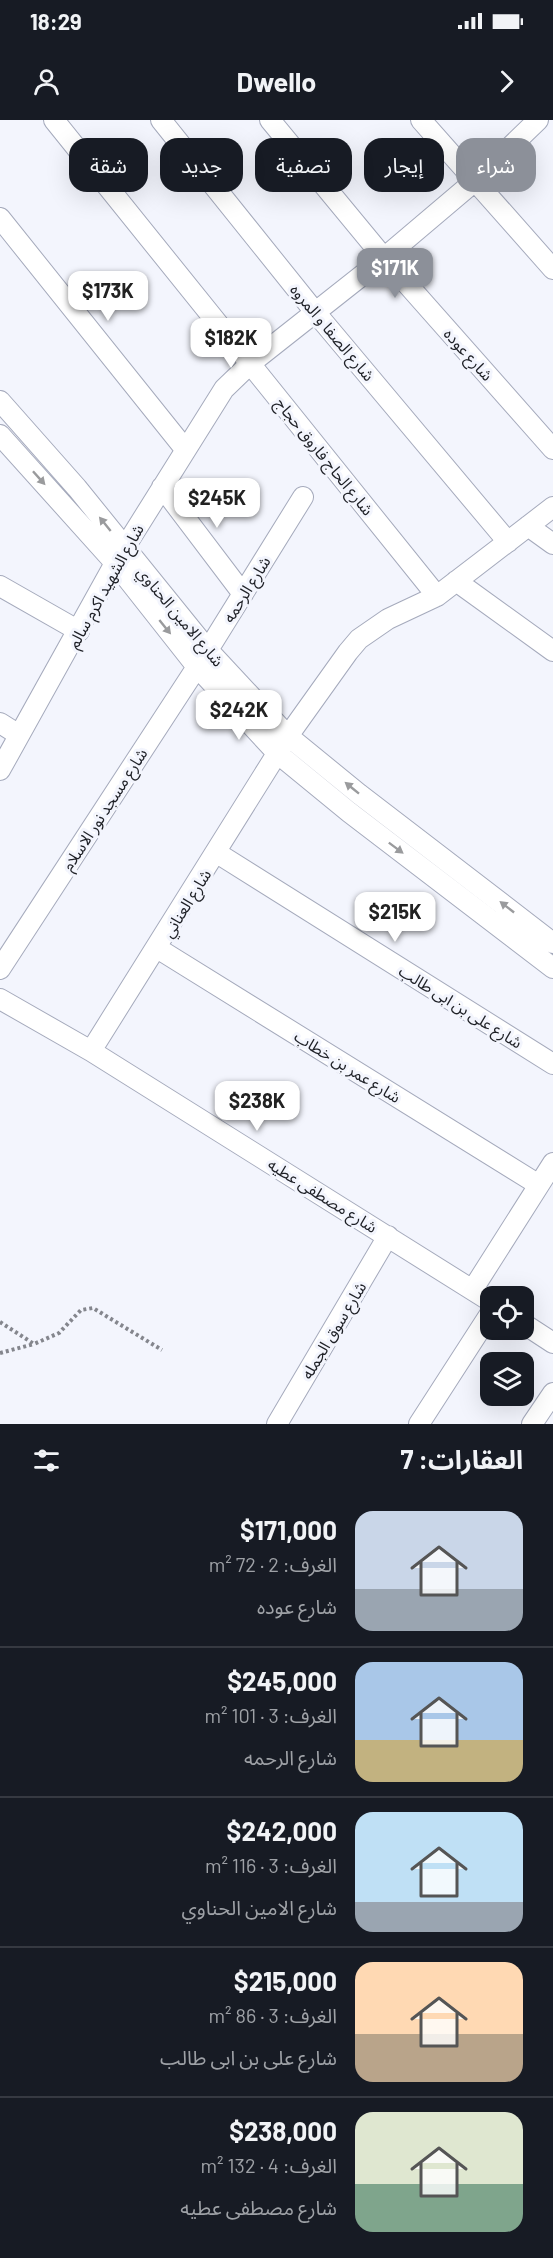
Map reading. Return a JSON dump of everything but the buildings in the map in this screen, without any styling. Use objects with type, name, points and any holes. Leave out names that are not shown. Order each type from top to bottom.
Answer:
[{"type":"street","name":"شارع الحاج فاروق حجاج","points":[[54,120],[437,596]]},
{"type":"street","name":"شارع الصفا و المروه","points":[[161,120],[315,312],[508,542]]},
{"type":"street","name":"شارع عوده","points":[[270,120],[384,258],[553,449]]},
{"type":"street","points":[[421,120],[456,158]]},
{"type":"street","name":"شارع الشهيد اكرم سالم","points":[[519,138],[538,120]]},
{"type":"street","points":[[545,120],[553,128]]},
{"type":"street","name":"شارع الشهيد اكرم سالم","points":[[0,770],[119,556],[224,389],[251,363],[384,258],[462,192]]},
{"type":"street","points":[[486,192],[553,268]]},
{"type":"street","points":[[0,218],[185,449]]},
{"type":"street","name":"شارع الامين الحناوي","points":[[0,401],[119,556],[197,667],[277,753],[349,812],[553,968]]},
{"type":"street","name":"شارع الامين الحناوي","points":[[0,435],[119,556],[288,735],[359,794],[553,943]]},
{"type":"street","points":[[162,487],[243,594]]},
{"type":"street","name":"شارع الرحمه","points":[[208,650],[303,497]]},
{"type":"street","name":"شارع العناني","points":[[91,1051],[217,853],[288,735],[359,639],[388,619],[437,596],[553,507]]},
{"type":"street","points":[[528,526],[553,543]]},
{"type":"street","points":[[456,581],[553,651]]},
{"type":"street","points":[[0,586],[79,631]]},
{"type":"street","name":"شارع مسجد نور الاسلام","points":[[0,969],[208,650]]},
{"type":"street","points":[[0,723],[19,735]]},
{"type":"street","name":"شارع على بن ابى طالب","points":[[217,853],[553,1064]]},
{"type":"street","name":"شارع عمر بن خطاب","points":[[157,948],[539,1185]]},
{"type":"street","name":"شارع مصطفى عطيه","points":[[0,999],[91,1051],[480,1294]]},
{"type":"street","points":[[473,1289],[553,1163]]},
{"type":"street","name":"شارع سوق الجمله","points":[[277,1424],[388,1236]]},
{"type":"street","points":[[419,1424],[480,1329]]},
{"type":"street","points":[[534,1331],[553,1344]]},
{"type":"street","points":[[532,1424],[553,1393]]},
{"type":"path","points":[[0,1353],[34,1344],[59,1333],[87,1307],[93,1308],[162,1350]]},
{"type":"path","points":[[0,1322],[34,1344]]}]
